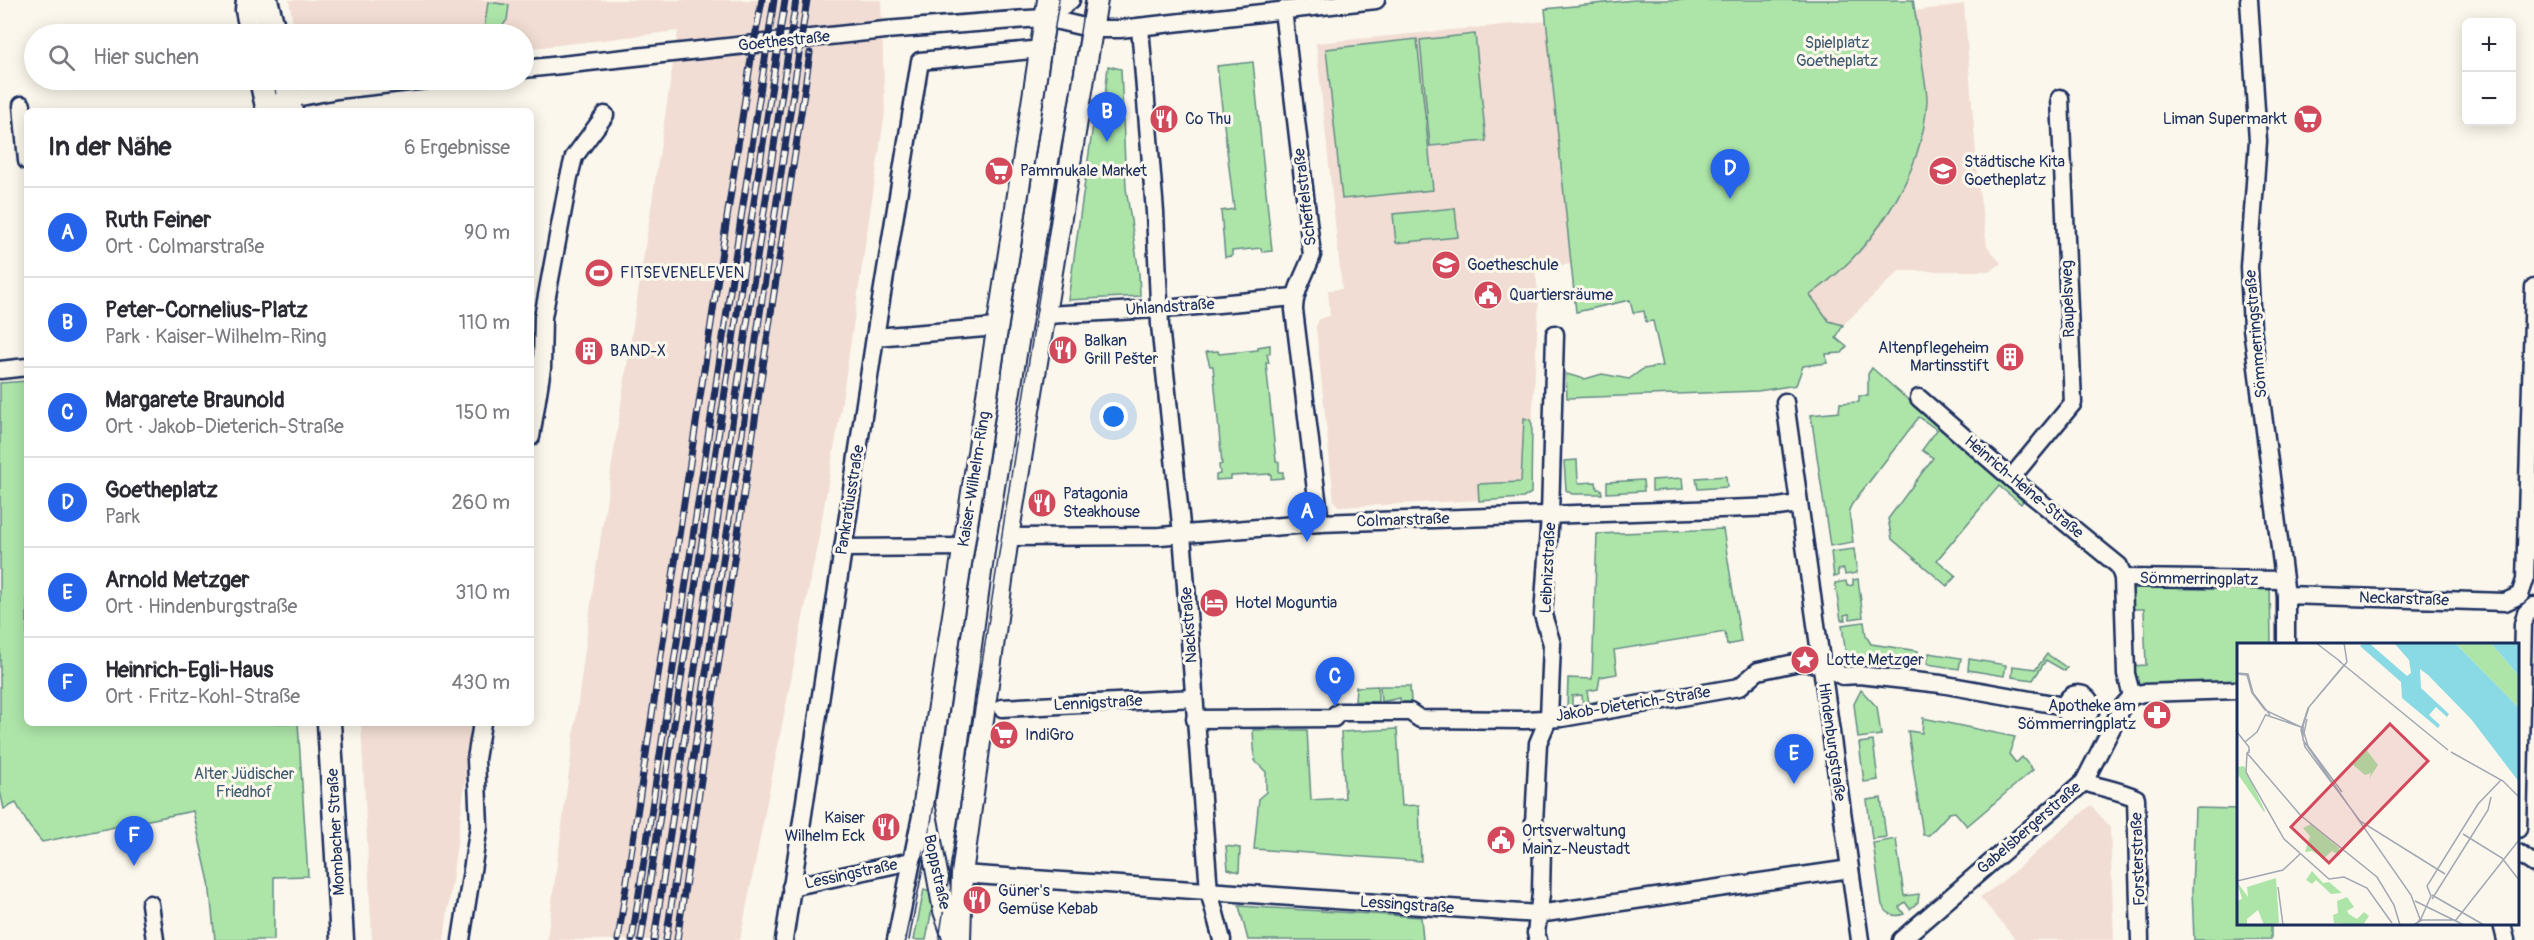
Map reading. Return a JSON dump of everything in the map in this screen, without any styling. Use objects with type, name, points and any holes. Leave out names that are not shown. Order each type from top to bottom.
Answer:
[{"type":"main road","points":[[248,0],[250,24]]},
{"type":"main road","points":[[267,0],[272,24]]},
{"type":"main road","points":[[263,90],[267,107]]},
{"type":"main road","name":"Mombacher Straße","points":[[329,726],[342,940]]},
{"type":"street","points":[[1047,9],[1071,0]]},
{"type":"street","points":[[962,874],[1008,537],[1097,0]]},
{"type":"street","name":"Goethestraße","points":[[534,68],[885,30],[1047,9],[1093,29],[1140,27],[1376,0]]},
{"type":"street","name":"Sömmerringstraße","points":[[2249,0],[2258,141],[2249,267],[2252,328],[2285,587]]},
{"type":"street","name":"Kaiser-Wilhelm-Ring","points":[[896,940],[924,803],[1047,9]]},
{"type":"street","name":"Scheffelstraße","points":[[1283,10],[1312,255],[1294,297],[1294,310],[1320,523]]},
{"type":"street","name":"Nackstraße","points":[[1140,27],[1155,212],[1159,309],[1182,534],[1209,891],[1222,940]]},
{"type":"street","name":"Pankratiusstraße","points":[[784,940],[875,337],[920,61],[1042,50]]},
{"type":"street","points":[[267,107],[289,97],[337,90]]},
{"type":"street","name":"Raupelsweg","points":[[2011,478],[2073,403],[2060,98]]},
{"type":"street","points":[[22,105],[24,127]]},
{"type":"street","points":[[534,396],[543,317],[574,157],[605,115]]},
{"type":"street","points":[[2534,287],[2534,306]]},
{"type":"street","name":"Uhlandstraße","points":[[1046,315],[1159,309],[1294,297]]},
{"type":"street","name":"Neckarstraße","points":[[2285,587],[2505,602],[2520,595],[2525,580],[2534,306]]},
{"type":"street","points":[[875,337],[997,327]]},
{"type":"street","name":"Leibnizstraße","points":[[1538,940],[1536,933],[1542,845],[1534,824],[1538,743],[1549,717],[1552,644],[1543,615],[1550,515],[1555,334]]},
{"type":"street","points":[[0,370],[24,367]]},
{"type":"street","name":"Heinrich-Heine-Straße","points":[[1920,398],[2011,478],[2119,566],[2123,578]]},
{"type":"street","name":"Hindenburgstraße","points":[[1785,402],[1860,940]]},
{"type":"street","name":"Colmarstraße","points":[[1008,537],[1182,534],[1320,523],[1778,507],[1798,504]]},
{"type":"street","points":[[843,548],[963,547]]},
{"type":"street","name":"Sömmerringplatz","points":[[2132,696],[2126,674],[2123,578],[2285,587]]},
{"type":"street","points":[[2285,587],[2286,643]]},
{"type":"street","points":[[2519,761],[2523,624],[2526,613],[2533,607]]},
{"type":"street","name":"Jakob-Dieterich-Straße","points":[[1195,719],[1334,718],[1340,712],[1410,712],[1420,720],[1562,718],[1739,687],[1758,671],[1799,663],[1821,664],[1838,675],[1859,675],[1941,684],[2064,706]]},
{"type":"street","points":[[2132,696],[2143,693],[2237,690]]},
{"type":"street","name":"Gabelsbergerstraße","points":[[1901,940],[2084,782],[2123,706],[2132,696]]},
{"type":"street","name":"Lennigstraße","points":[[1002,708],[1194,698]]},
{"type":"street","points":[[461,940],[479,826],[476,759],[482,726]]},
{"type":"street","name":"Forsterstraße","points":[[2084,782],[2104,789],[2113,788],[2136,798],[2140,940]]},
{"type":"street","name":"Boppstraße","points":[[924,803],[944,911],[954,940]]},
{"type":"street","points":[[2519,853],[2534,855]]},
{"type":"street","points":[[2519,854],[2534,864]]},
{"type":"street","name":"Lessingstraße","points":[[791,887],[911,861]]},
{"type":"street","name":"Lessingstraße","points":[[962,874],[1538,914],[1850,868]]},
{"type":"street","name":"Boppstraße","points":[[960,940],[962,874]]},
{"type":"street","points":[[150,903],[155,940]]},
{"type":"street","points":[[2502,925],[2506,940]]},
{"type":"shaded area","points":[[289,0],[881,0],[885,112],[840,414],[819,536],[740,940],[547,940],[593,588],[678,31],[534,48],[534,24],[293,23]]},
{"type":"shaded area","name":"Städtische Kita Goetheplatz","points":[[1964,4],[1979,190],[1987,246],[2001,263],[1991,271],[1899,271],[1843,325],[1829,321],[1809,295],[1854,257],[1871,238],[1887,214],[1915,157],[1927,98],[1915,11]]},
{"type":"shaded area","name":"Goetheschule","points":[[1546,21],[1572,264],[1535,268],[1539,300],[1532,424],[1531,493],[1523,498],[1339,507],[1334,501],[1316,327],[1319,319],[1330,316],[1328,290],[1342,289],[1316,43]]},
{"type":"shaded area","points":[[361,726],[473,726],[444,940],[372,940]]},
{"type":"shaded area","points":[[2091,805],[2110,828],[2114,940],[2016,940],[1980,897],[1998,885]]},
{"type":"green space","name":"Spielplatz Goetheplatz","points":[[1634,0],[1913,0],[1927,100],[1916,157],[1890,210],[1873,235],[1832,277],[1810,295],[1829,321],[1843,325],[1836,338],[1847,347],[1842,353],[1826,354],[1827,363],[1803,366],[1796,385],[1758,391],[1567,398],[1566,374],[1585,379],[1602,374],[1629,379],[1643,369],[1663,366],[1653,321],[1646,322],[1644,311],[1633,313],[1630,300],[1576,312],[1545,9]]},
{"type":"green space","points":[[488,2],[509,5],[507,20],[504,24],[485,24]]},
{"type":"green space","points":[[1475,34],[1486,141],[1430,146],[1420,40]]},
{"type":"green space","points":[[1417,39],[1433,190],[1342,199],[1326,49]]},
{"type":"green space","points":[[1253,62],[1272,251],[1262,252],[1261,248],[1232,251],[1232,256],[1225,257],[1221,211],[1234,209],[1217,66]]},
{"type":"green space","points":[[1108,66],[1121,69],[1126,188],[1139,273],[1140,296],[1068,300],[1097,97],[1105,97]]},
{"type":"green space","points":[[1455,208],[1458,237],[1396,243],[1393,214]]},
{"type":"green space","points":[[1270,345],[1270,353],[1267,354],[1269,363],[1266,363],[1276,461],[1279,462],[1279,472],[1283,472],[1283,478],[1271,479],[1271,474],[1231,476],[1231,479],[1216,480],[1216,475],[1220,474],[1219,465],[1222,464],[1213,366],[1210,366],[1206,352],[1218,351],[1219,354],[1258,350],[1258,347]]},
{"type":"green space","points":[[1872,368],[2023,501],[2021,504],[1999,486],[1937,560],[1956,576],[1947,586],[1892,539],[1888,519],[1933,458],[1922,450],[1937,430],[1919,417],[1852,504],[1849,510],[1853,542],[1830,546],[1811,415],[1839,412],[1840,403],[1859,402],[1859,396],[1868,396],[1868,374]]},
{"type":"green space","name":"Alter Jüdischer Friedhof","points":[[24,381],[24,726],[298,726],[308,876],[274,877],[274,940],[215,940],[209,882],[193,811],[42,842],[29,826],[16,803],[4,809],[0,791],[0,383]]},
{"type":"green space","points":[[1524,418],[1530,420],[1532,424],[1531,493],[1523,498],[1479,501],[1478,484],[1521,482]]},
{"type":"green space","points":[[1577,460],[1578,483],[1596,482],[1597,489],[1601,489],[1602,494],[1572,494],[1566,490],[1564,461]]},
{"type":"green space","points":[[1726,476],[1727,487],[1698,489],[1696,478]]},
{"type":"green space","points":[[1682,478],[1683,489],[1652,491],[1652,480]]},
{"type":"green space","points":[[1643,480],[1644,491],[1607,493],[1607,482]]},
{"type":"green space","points":[[1723,529],[1741,642],[1727,645],[1725,632],[1614,650],[1617,674],[1600,677],[1598,689],[1587,691],[1589,703],[1598,701],[1599,704],[1583,707],[1582,695],[1572,696],[1572,709],[1567,710],[1568,678],[1592,679],[1597,534]]},
{"type":"green space","points":[[1854,549],[1857,573],[1845,575],[1844,569],[1838,570],[1838,576],[1834,577],[1831,552]]},
{"type":"green space","points":[[1858,579],[1863,617],[1850,619],[1849,614],[1844,615],[1845,620],[1841,620],[1835,583],[1846,581],[1847,586],[1853,585],[1853,580]]},
{"type":"green space","points":[[2270,584],[2271,643],[2237,643],[2237,684],[2133,685],[2132,666],[2146,665],[2144,609],[2131,609],[2130,585]]},
{"type":"green space","points":[[1864,622],[1866,636],[1871,644],[1918,651],[1917,663],[1861,656],[1859,673],[1848,672],[1842,625]]},
{"type":"green space","points":[[1929,653],[1961,658],[1959,669],[1927,664]]},
{"type":"green space","points":[[2047,654],[2067,668],[2065,671],[2046,660],[2033,680],[2012,677],[2013,666],[2036,669]]},
{"type":"green space","points":[[1969,659],[2006,665],[2004,676],[1968,670]]},
{"type":"green space","points":[[1378,686],[1378,702],[1355,701],[1356,687]]},
{"type":"green space","points":[[1380,686],[1410,686],[1411,702],[1400,702],[1400,698],[1381,702]]},
{"type":"green space","points":[[1861,690],[1877,707],[1881,735],[1858,738],[1854,704]]},
{"type":"green space","points":[[2074,698],[2082,698],[2087,703],[2085,714],[2074,716],[2069,711],[2069,703]]},
{"type":"green space","points":[[1923,718],[2015,737],[2009,754],[2016,763],[2022,757],[2033,770],[1967,826],[1955,812],[1949,813],[1929,835],[1923,835],[1908,731],[1922,733]]},
{"type":"green space","points":[[1397,729],[1402,806],[1419,805],[1421,861],[1254,849],[1259,798],[1266,792],[1266,772],[1255,761],[1253,730],[1307,730],[1311,800],[1345,798],[1341,732]]},
{"type":"green space","points":[[1873,741],[1878,780],[1864,782],[1859,743]]},
{"type":"green space","points":[[1881,798],[1886,837],[1872,839],[1867,800]]},
{"type":"green space","points":[[2195,808],[2237,809],[2237,925],[2271,925],[2271,939],[2194,940],[2192,891]]},
{"type":"green space","points":[[1896,839],[1904,896],[1919,894],[1918,902],[1910,909],[1905,902],[1899,907],[1904,914],[1897,916],[1886,911],[1882,905],[1873,843]]},
{"type":"green space","points":[[1226,846],[1240,848],[1239,872],[1228,869]]},
{"type":"green space","points":[[924,889],[935,893],[926,940],[914,940]]},
{"type":"green space","points":[[1239,906],[1421,917],[1423,940],[1248,940]]},
{"type":"tram line","points":[[909,940],[929,835],[975,548],[1059,0]]},
{"type":"tram line","points":[[939,940],[1085,0]]},
{"type":"railway","points":[[618,940],[751,59],[762,0]]},
{"type":"railway","points":[[632,940],[774,0]]},
{"type":"railway","points":[[641,940],[785,0]]},
{"type":"railway","points":[[654,940],[796,0]]},
{"type":"railway","points":[[666,940],[807,0]]},
{"type":"railway","points":[[677,940],[810,53]]},
{"type":"place","name":"Co Thu","points":[[1164,119]]},
{"type":"place","name":"Liman Supermarkt","points":[[2308,119]]},
{"type":"place","name":"Peter-Cornelius-Platz","points":[[1107,142]]},
{"type":"place","name":"Pammukale Market","points":[[999,171]]},
{"type":"place","name":"Städtische Kita Goetheplatz","points":[[1943,171]]},
{"type":"place","name":"Goetheplatz","points":[[1730,199]]},
{"type":"place","name":"Goetheschule","points":[[1446,265]]},
{"type":"place","name":"FITSEVENELEVEN","points":[[599,273]]},
{"type":"place","name":"Quartiersräume","points":[[1488,295]]},
{"type":"place","name":"Balkan Grill Pešter","points":[[1063,350]]},
{"type":"place","name":"BAND-X","points":[[589,351]]},
{"type":"place","name":"Altenpflegeheim Martinsstift","points":[[2010,357]]},
{"type":"place","name":"Patagonia Steakhouse","points":[[1042,503]]},
{"type":"place","name":"Ruth Feiner","points":[[1307,542]]},
{"type":"place","name":"Hotel Moguntia","points":[[1214,603]]},
{"type":"place","name":"Lotte Metzger","points":[[1805,660]]},
{"type":"place","name":"Margarete Braunold","points":[[1335,707]]},
{"type":"place","name":"Apotheke am Sömmerringplatz","points":[[2157,715]]},
{"type":"place","name":"IndiGro","points":[[1004,735]]},
{"type":"place","name":"Arnold Metzger","points":[[1794,784]]},
{"type":"place","name":"Kaiser Wilhelm Eck","points":[[886,827]]},
{"type":"place","name":"Ortsverwaltung Mainz-Neustadt","points":[[1501,840]]},
{"type":"place","name":"Heinrich-Egli-Haus","points":[[134,866]]},
{"type":"place","name":"Güner's Gemüse Kebab","points":[[977,900]]}]
